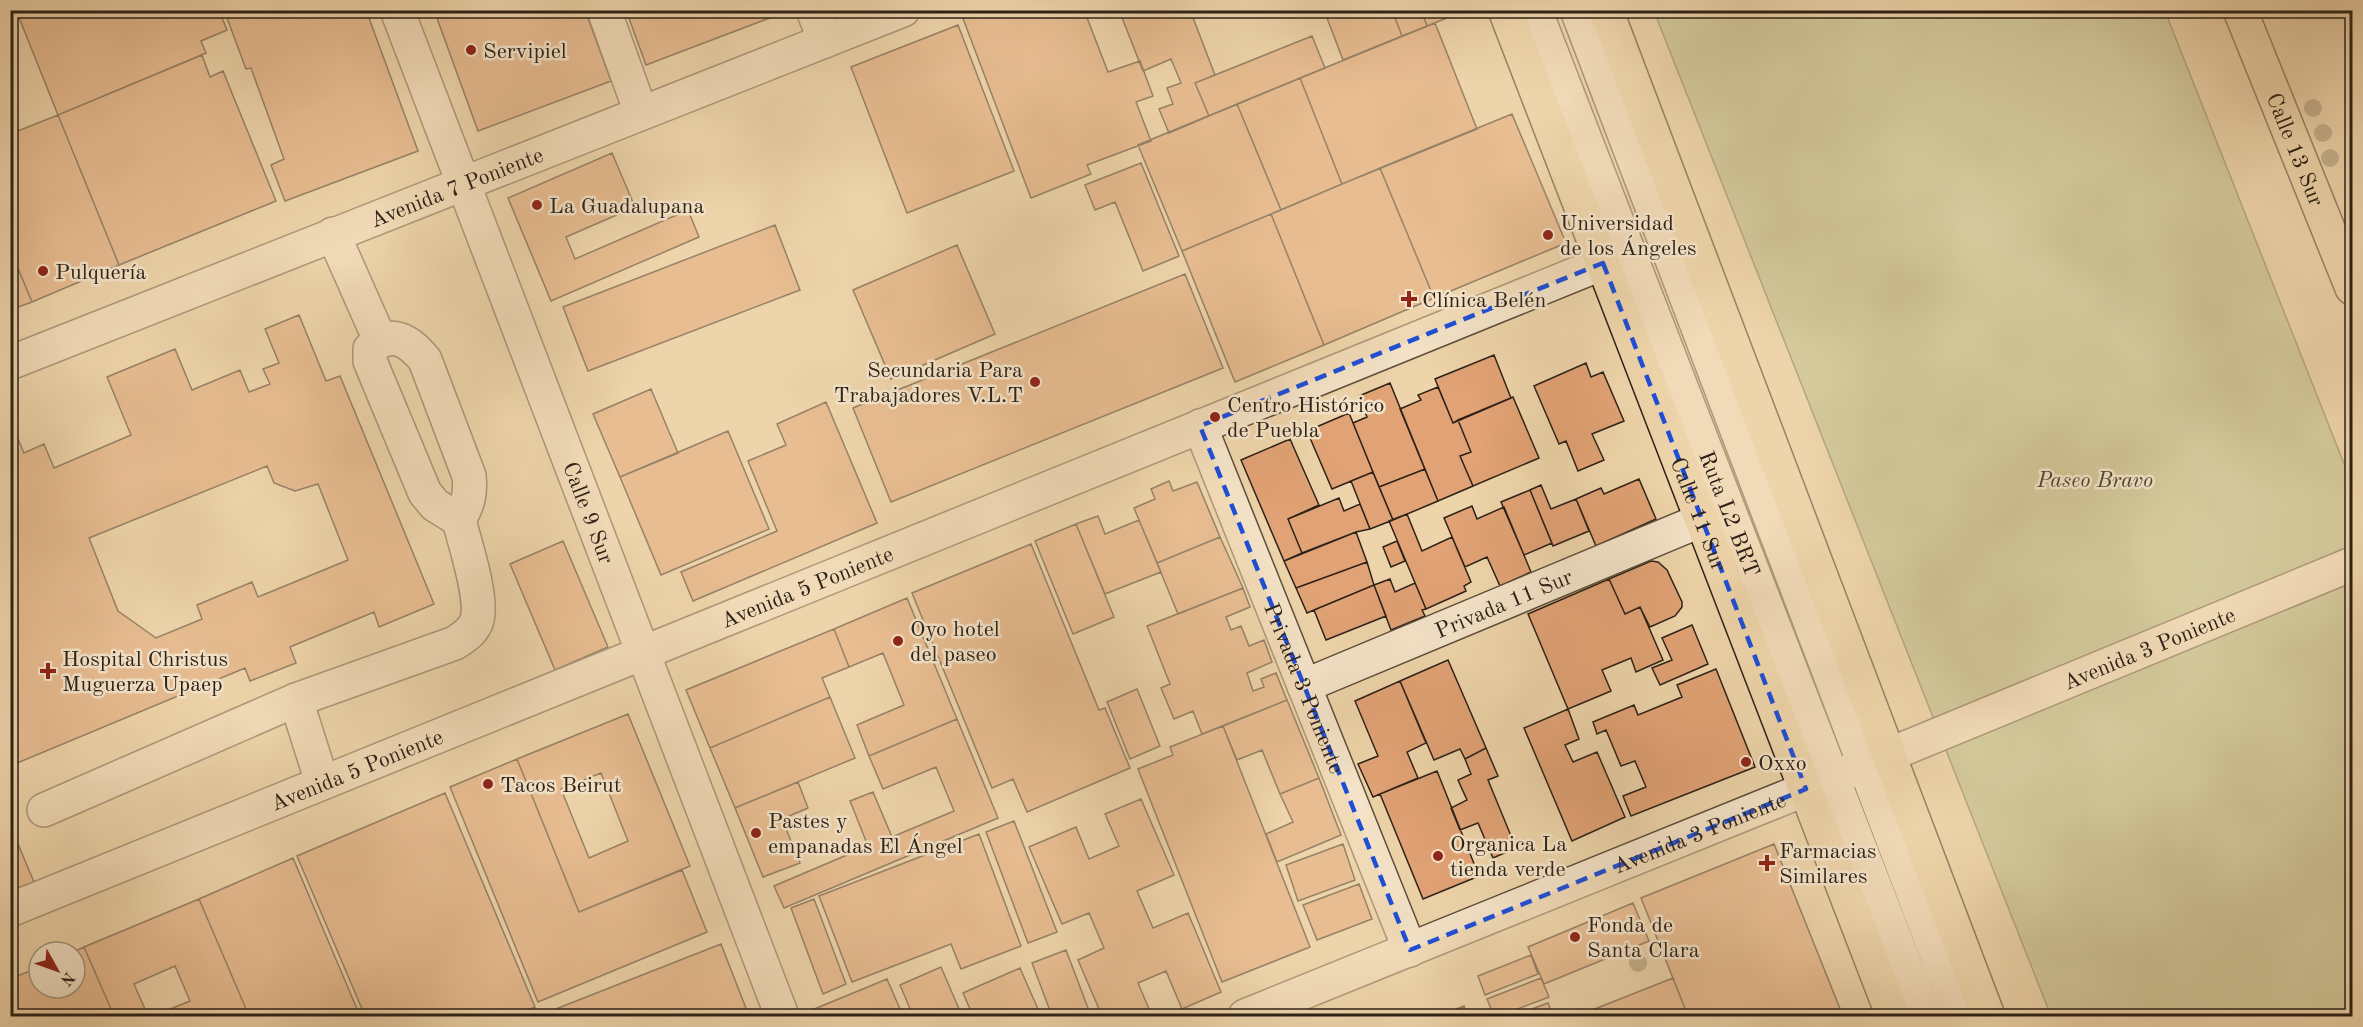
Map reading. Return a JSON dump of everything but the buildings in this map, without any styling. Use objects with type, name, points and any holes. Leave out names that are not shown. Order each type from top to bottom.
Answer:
[{"type":"main road","name":"Calle 11 Sur","points":[[1505,10],[1702,520],[1819,784],[1893,1017]]},
{"type":"main road","points":[[1606,10],[1877,760],[1988,1017]]},
{"type":"main road","name":"Calle 13 Sur","points":[[2240,10],[2352,288]]},
{"type":"street","name":"Calle 9 Sur","points":[[397,10],[782,1017]]},
{"type":"street","points":[[604,10],[641,113]]},
{"type":"street","points":[[813,10],[825,41]]},
{"type":"street","name":"Avenida 7 Poniente","points":[[10,363],[903,10]]},
{"type":"street","name":"Ruta L2 BRT","points":[[1535,10],[1819,784],[1924,1017]]},
{"type":"street","name":"Ruta L2 BRT","points":[[1577,10],[1877,760],[1960,1017]]},
{"type":"street","points":[[333,234],[380,340]]},
{"type":"street","name":"Avenida 5 Poniente","points":[[10,910],[1603,263]]},
{"type":"street","points":[[44,810],[296,700],[455,644],[469,635],[477,622],[479,604],[459,520],[467,506],[471,492],[469,476],[425,360],[414,346],[399,338],[380,340],[370,349],[370,362],[425,494],[435,505],[459,520]]},
{"type":"street","name":"Privada 3 Poniente","points":[[1200,426],[1410,950]]},
{"type":"street","name":"Privada 11 Sur","points":[[1304,686],[1702,520]]},
{"type":"street","name":"Avenida 3 Poniente","points":[[1245,1017],[2352,564]]},
{"type":"street","points":[[296,700],[322,782]]},
{"type":"highlighted area","points":[[1603,263],[1806,789],[1410,950],[1200,426]]},
{"type":"green space","name":"Paseo Bravo","points":[[1654,11],[2165,11],[2352,484],[2352,1016],[2051,1016]]},
{"type":"place","name":"Servipiel","points":[[471,50]]},
{"type":"place","name":"La Guadalupana","points":[[537,205]]},
{"type":"place","name":"Universidad de los Ángeles","points":[[1548,235]]},
{"type":"place","name":"Pulquería","points":[[43,271]]},
{"type":"place","name":"Clínica Belén","points":[[1409,299]]},
{"type":"place","name":"Secundaria Para Trabajadores V.L.T","points":[[1035,382]]},
{"type":"place","name":"Centro Histórico de Puebla","points":[[1215,417]]},
{"type":"place","name":"Oyo hotel del paseo","points":[[898,641]]},
{"type":"place","name":"Hospital Christus Muguerza Upaep","points":[[48,671]]},
{"type":"place","name":"Oxxo","points":[[1746,762]]},
{"type":"place","name":"Tacos Beirut","points":[[488,784]]},
{"type":"place","name":"Pastes y empanadas El Ángel","points":[[756,833]]},
{"type":"place","name":"Organica La tienda verde","points":[[1438,856]]},
{"type":"place","name":"Farmacias Similares","points":[[1767,863]]},
{"type":"place","name":"Fonda de Santa Clara","points":[[1575,937]]}]
